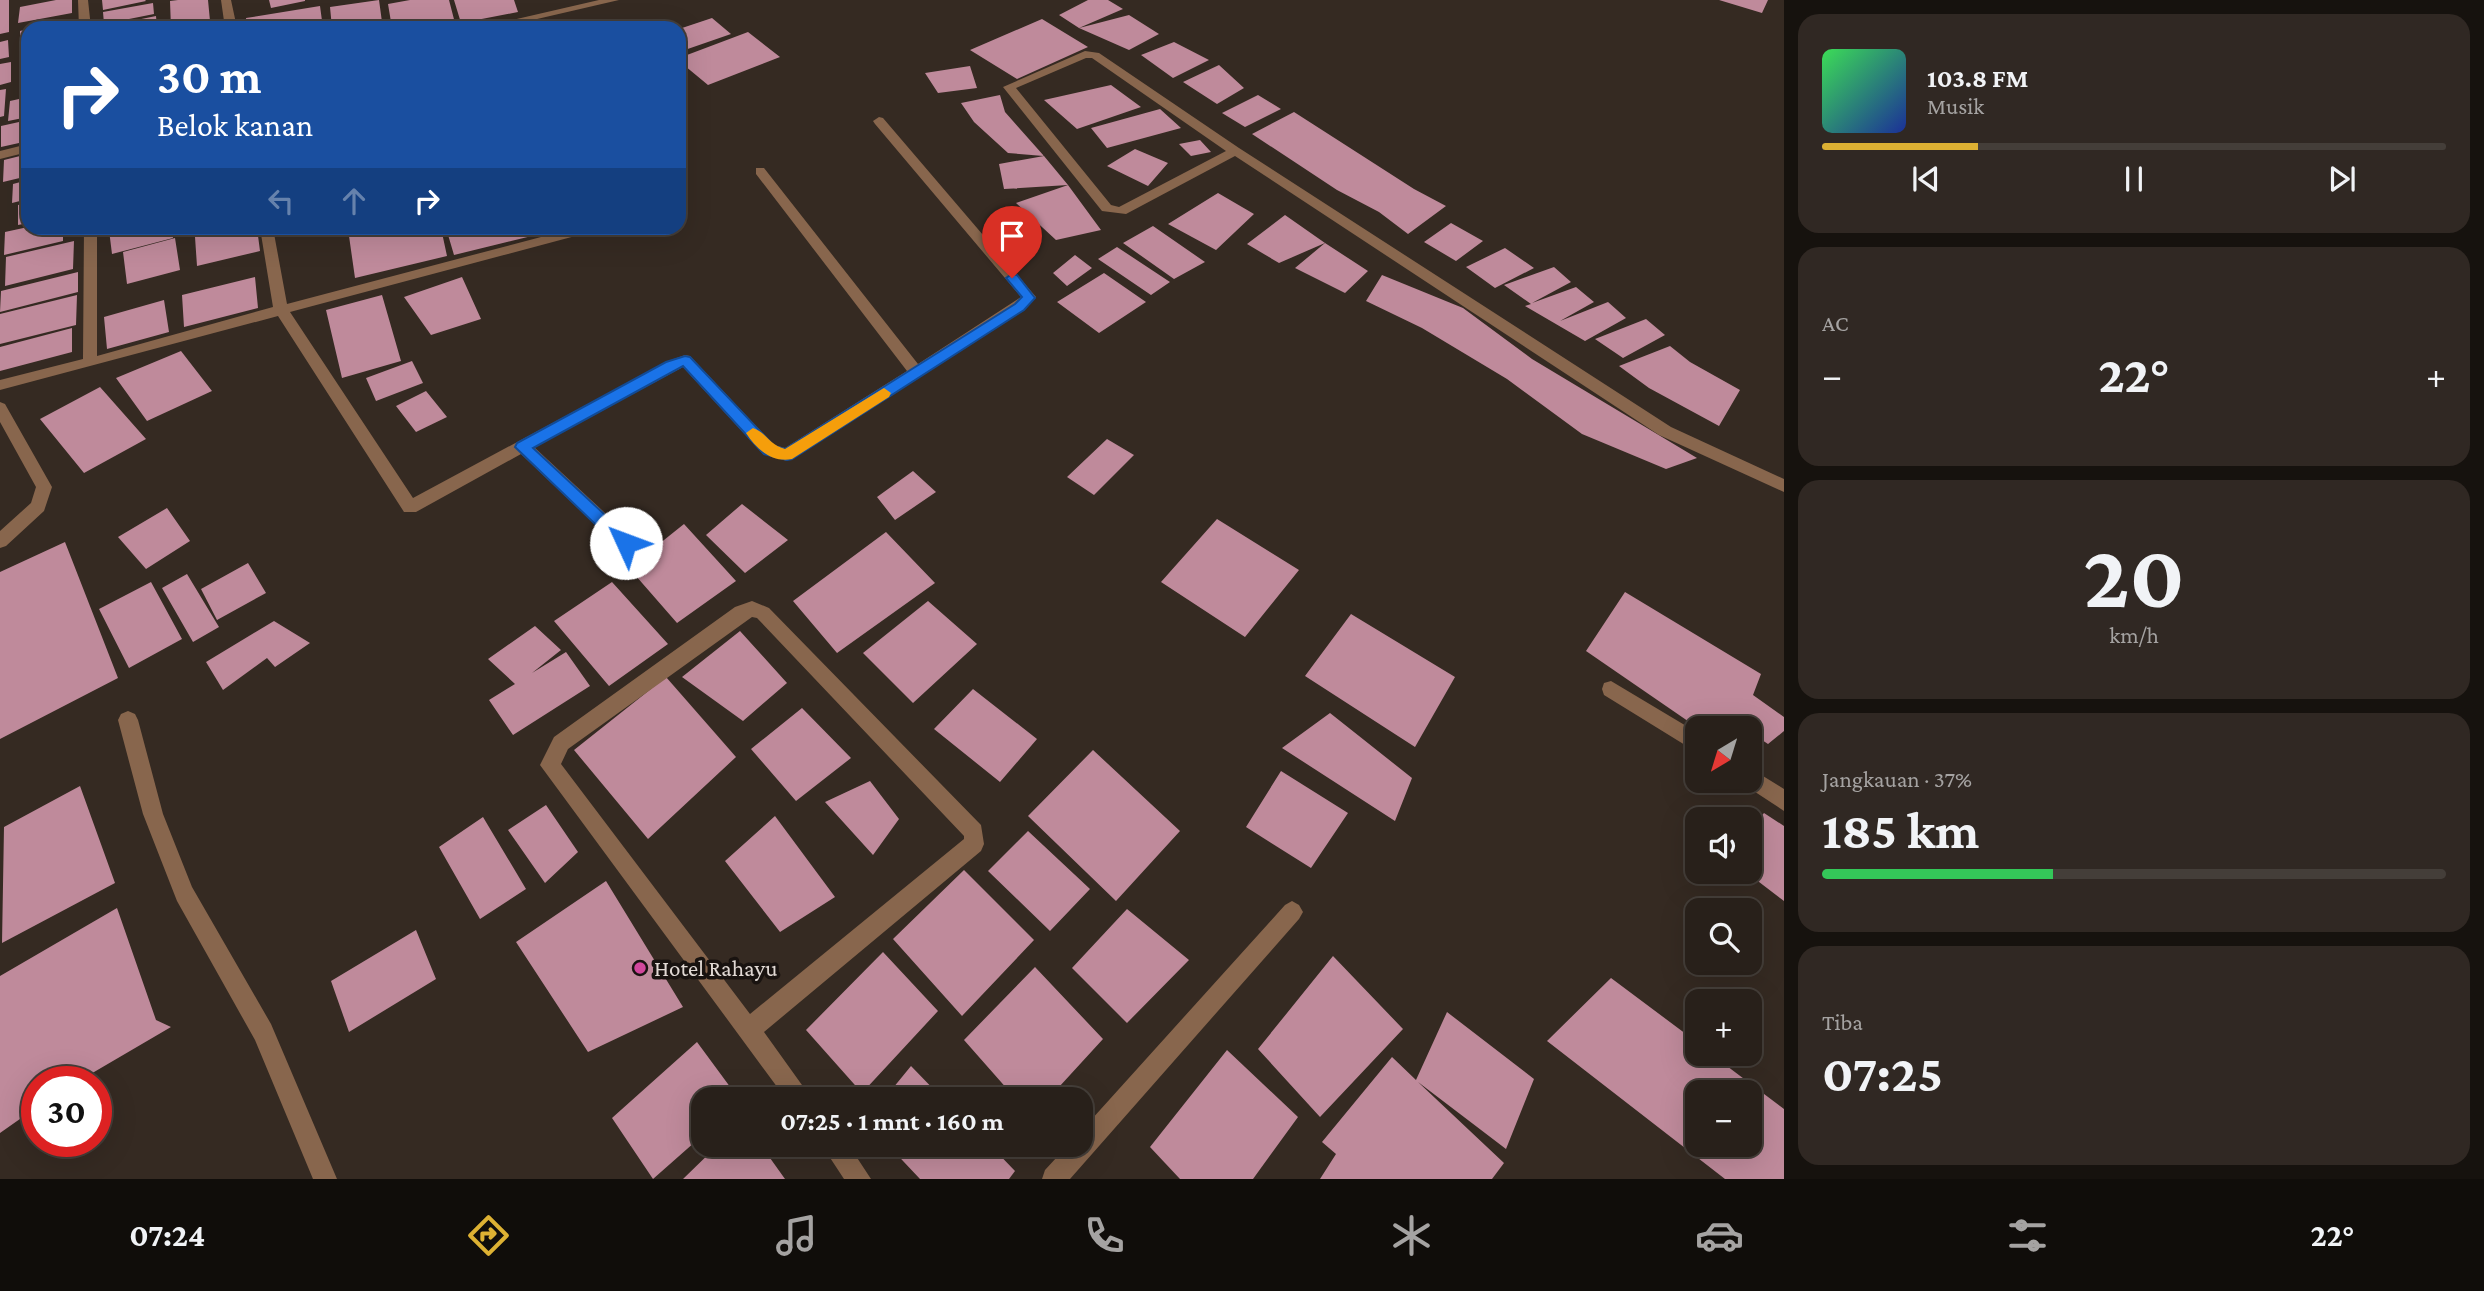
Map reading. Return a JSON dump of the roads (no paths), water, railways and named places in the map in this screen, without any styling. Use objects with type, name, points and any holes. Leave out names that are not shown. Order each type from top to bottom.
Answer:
[{"type":"street","points":[[83,0],[84,21]]},
{"type":"street","points":[[226,0],[230,21]]},
{"type":"street","points":[[522,21],[614,0]]},
{"type":"street","points":[[545,17],[548,21]]},
{"type":"street","points":[[1235,151],[1117,211],[1107,208],[1009,87],[1085,54],[1095,55],[1235,151],[1665,431],[1784,486]]},
{"type":"street","points":[[267,235],[281,310],[410,507],[685,360],[769,450],[787,455],[1019,307],[1029,298],[879,121]]},
{"type":"street","points":[[0,155],[21,150]]},
{"type":"street","points":[[760,171],[916,373]]},
{"type":"street","points":[[90,235],[90,363]]},
{"type":"street","points":[[0,385],[563,235]]},
{"type":"street","points":[[0,408],[44,487],[38,506],[0,541]]},
{"type":"street","points":[[523,447],[626,543]]},
{"type":"street","points":[[749,1030],[974,844],[974,832],[763,613],[752,609],[741,612],[561,743],[550,765],[791,1087]]},
{"type":"street","points":[[1611,689],[1685,736]]},
{"type":"street","points":[[128,720],[153,814],[184,894],[263,1032],[325,1179]]},
{"type":"street","points":[[1762,785],[1784,801]]},
{"type":"street","points":[[1054,1179],[1292,912]]},
{"type":"street","points":[[843,1157],[859,1179]]},
{"type":"place","name":"Hotel Rahayu","points":[[640,968]]}]
